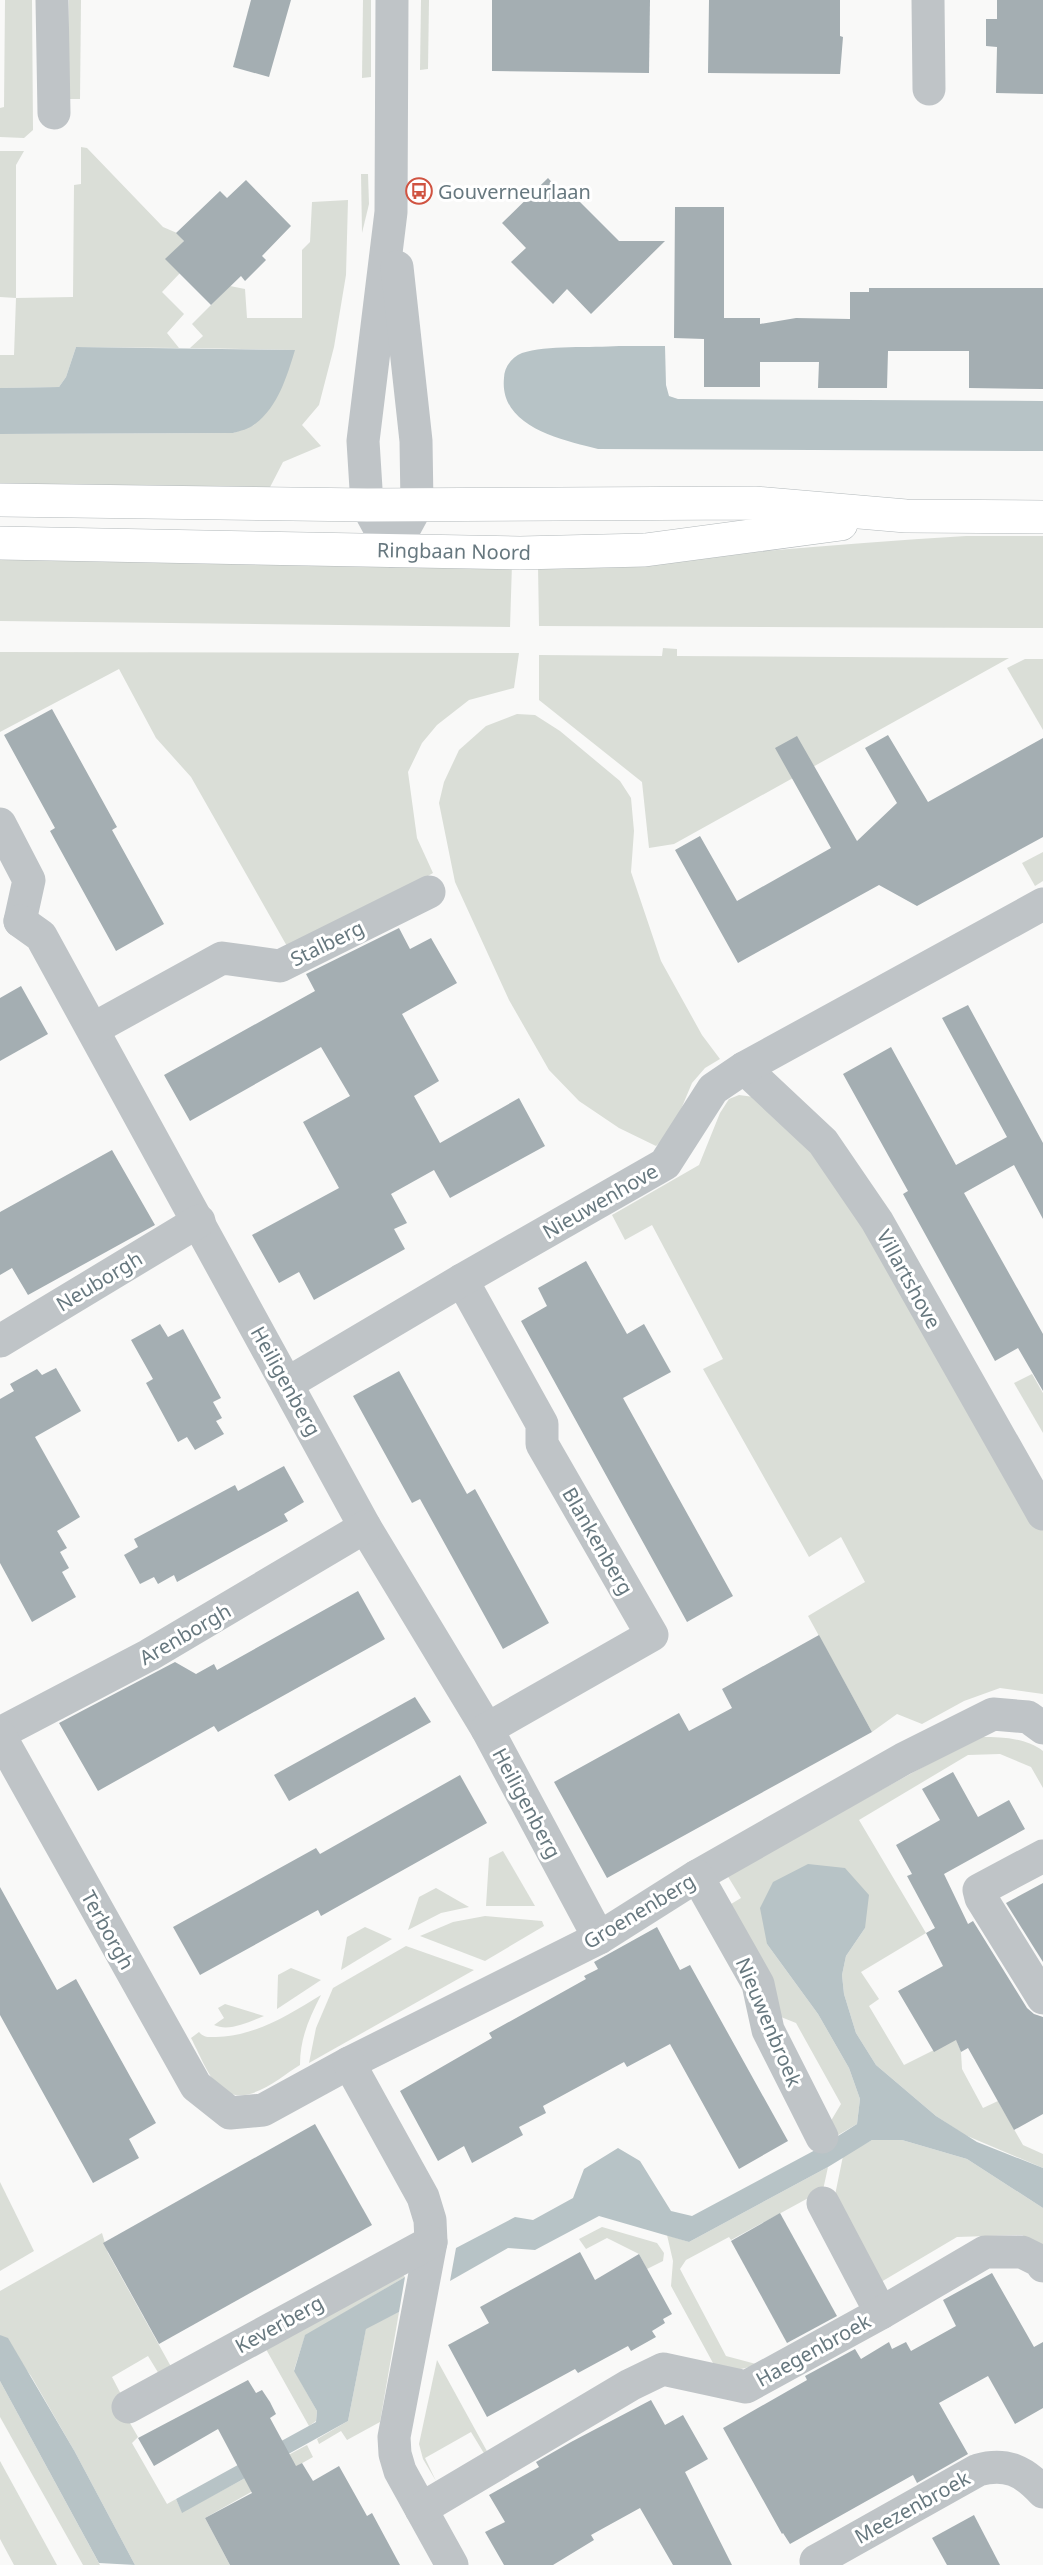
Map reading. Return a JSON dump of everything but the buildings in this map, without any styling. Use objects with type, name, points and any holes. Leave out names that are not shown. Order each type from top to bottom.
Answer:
[{"type":"main road","name":"Ringbaan Noord","points":[[0,500],[367,505],[755,503],[906,516],[1043,517]]},
{"type":"main road","name":"Ringbaan Noord","points":[[0,543],[520,552],[645,550],[906,516]]},
{"type":"street","points":[[52,0],[54,113]]},
{"type":"street","points":[[392,0],[391,212],[416,441],[417,505],[392,550]]},
{"type":"street","points":[[928,0],[929,89]]},
{"type":"street","points":[[391,212],[363,441],[367,505],[392,550]]},
{"type":"street","name":"Heiligenberg","points":[[0,824],[29,880],[10,923],[41,936],[365,1527],[488,1728],[599,1938]]},
{"type":"street","name":"Stalberg","points":[[93,1029],[222,958],[280,966],[429,892]]},
{"type":"street","name":"Nieuwenhove","points":[[288,1383],[665,1164],[713,1089],[744,1068],[1043,904]]},
{"type":"street","name":"Villartshove","points":[[744,1068],[823,1142],[877,1221],[1043,1514]]},
{"type":"street","name":"Neuborgh","points":[[0,1341],[199,1221]]},
{"type":"street","name":"Blankenberg","points":[[462,1280],[542,1424],[542,1444],[652,1635],[488,1728]]},
{"type":"street","name":"Arenborgh","points":[[0,1735],[150,1655],[365,1527]]},
{"type":"street","name":"Groenenberg","points":[[230,2113],[263,2110],[349,2063],[599,1938],[697,1876],[903,1759],[993,1714],[1028,1717],[1043,1728]]},
{"type":"street","name":"Terborgh","points":[[0,1735],[196,2086],[230,2113]]},
{"type":"street","points":[[1043,1857],[980,1890],[981,1898],[1043,1998]]},
{"type":"street","name":"Nieuwenbroek","points":[[697,1876],[758,1984],[768,2030],[822,2137]]},
{"type":"street","points":[[349,2063],[423,2196],[430,2220],[431,2242],[394,2437],[395,2454],[400,2471],[452,2565]]},
{"type":"street","points":[[823,2203],[881,2313]]},
{"type":"street","name":"Keverberg","points":[[128,2407],[431,2242]]},
{"type":"street","name":"Haegenbroek","points":[[421,2509],[630,2385],[663,2369],[746,2387],[881,2313],[985,2252],[1022,2252],[1040,2261],[1043,2266]]},
{"type":"street","name":"Meezenbroek","points":[[819,2565],[816,2561],[978,2470],[1002,2466],[1016,2470],[1030,2478],[1043,2492]]},
{"type":"shaded area","points":[[5,0],[32,0],[33,130],[24,138],[0,137],[0,108],[4,107]]},
{"type":"shaded area","points":[[69,0],[81,0],[80,99],[68,99]]},
{"type":"shaded area","points":[[363,0],[371,0],[371,77],[362,78]]},
{"type":"shaded area","points":[[421,0],[429,0],[428,69],[420,70]]},
{"type":"shaded area","points":[[81,147],[87,148],[163,227],[177,233],[184,241],[166,259],[180,273],[162,292],[184,314],[167,333],[179,348],[76,347],[66,377],[59,387],[0,388],[0,355],[14,355],[16,298],[73,297],[74,185],[81,184]]},
{"type":"shaded area","points":[[0,151],[24,151],[16,165],[16,298],[0,297]]},
{"type":"shaded area","points":[[361,174],[368,174],[369,204],[362,233]]},
{"type":"shaded area","points":[[348,200],[346,275],[334,347],[319,405],[302,425],[321,446],[283,462],[267,493],[0,487],[0,434],[233,433],[254,425],[294,350],[190,348],[203,336],[192,324],[230,286],[245,289],[247,318],[302,318],[302,250],[310,242],[312,202]]},
{"type":"shaded area","points":[[665,346],[666,385],[669,396],[678,399],[1043,401],[1043,451],[598,449],[551,436],[522,420],[512,409],[505,395],[504,374],[509,363],[518,355],[543,349]]},
{"type":"shaded area","points":[[76,347],[295,350],[281,390],[270,409],[253,426],[233,433],[0,434],[0,388],[59,387],[66,377]]},
{"type":"shaded area","points":[[966,536],[1043,536],[1043,628],[539,626],[538,566]]},
{"type":"shaded area","points":[[0,556],[512,563],[510,627],[0,621]]},
{"type":"shaded area","points":[[663,648],[677,649],[677,656],[1009,658],[674,844],[649,848],[642,782],[539,700],[539,655],[662,656]]},
{"type":"shaded area","points":[[0,652],[519,653],[514,688],[469,700],[437,725],[422,743],[408,772],[417,838],[433,873],[292,955],[191,777],[156,738],[119,669],[0,732]]},
{"type":"shaded area","points":[[1025,659],[1043,659],[1043,730],[1007,668]]},
{"type":"shaded area","points":[[517,714],[535,715],[560,731],[620,781],[631,798],[634,831],[631,872],[661,961],[702,1035],[720,1059],[705,1068],[692,1083],[671,1133],[656,1146],[619,1128],[579,1101],[549,1070],[509,1000],[455,882],[439,803],[444,782],[459,750],[486,726]]},
{"type":"shaded area","points":[[1043,852],[1043,881],[1035,886],[1022,863]]},
{"type":"shaded area","points":[[739,1095],[754,1097],[812,1148],[853,1204],[1043,1520],[1043,1694],[1000,1688],[964,1701],[922,1724],[897,1714],[872,1732],[808,1616],[865,1582],[841,1537],[809,1557],[703,1369],[723,1359],[652,1225],[625,1240],[612,1215],[699,1165],[720,1113],[729,1099]]},
{"type":"shaded area","points":[[1032,1374],[1043,1393],[1043,1433],[1014,1383]]},
{"type":"shaded area","points":[[982,1737],[1022,1741],[1043,1751],[1043,1788],[1031,1767],[1000,1754],[968,1755],[859,1820],[926,1933],[861,1972],[879,1999],[869,2006],[904,2065],[956,2039],[961,2052],[962,2069],[983,2108],[998,2101],[1023,2145],[1043,2154],[1043,2168],[965,2135],[936,2116],[876,2065],[856,2033],[844,1994],[842,1975],[846,1956],[865,1928],[767,1944],[818,2014],[849,2068],[860,2099],[857,2124],[833,2138],[829,2124],[841,2104],[796,2023],[781,2017],[731,1904],[741,1898],[727,1875],[961,1746]]},
{"type":"shaded area","points":[[503,1851],[535,1906],[486,1906],[489,1858]]},
{"type":"shaded area","points":[[808,1864],[845,1868],[869,1895],[865,1928],[846,1956],[842,1975],[844,1994],[856,2033],[876,2065],[936,2116],[977,2142],[1043,2168],[1043,2208],[967,2159],[902,2140],[872,2140],[828,2167],[689,2242],[599,2216],[535,2250],[508,2248],[450,2281],[456,2248],[515,2217],[533,2220],[573,2198],[584,2169],[618,2148],[640,2161],[671,2211],[692,2216],[819,2148],[857,2124],[860,2099],[849,2068],[818,2014],[767,1944],[760,1908],[773,1882]]},
{"type":"shaded area","points":[[436,1888],[469,1907],[441,1913],[408,1930],[419,1897]]},
{"type":"shaded area","points":[[485,1916],[542,1921],[544,1926],[485,1961],[420,1936],[453,1922]]},
{"type":"shaded area","points":[[365,1927],[392,1939],[341,1970],[347,1937]]},
{"type":"shaded area","points":[[406,1946],[474,1970],[309,2063],[316,2028],[333,1988]]},
{"type":"shaded area","points":[[291,1968],[321,1980],[277,2009],[278,1975]]},
{"type":"shaded area","points":[[321,1995],[306,2029],[300,2065],[271,2084],[249,2094],[228,2093],[214,2082],[191,2038],[199,2032],[205,2036],[216,2037],[231,2036],[258,2029]]},
{"type":"shaded area","points":[[225,2004],[264,2016],[232,2027],[214,2025],[224,2018],[218,2008]]},
{"type":"shaded area","points":[[872,2140],[902,2140],[967,2159],[1043,2208],[1043,2247],[1022,2235],[957,2237],[881,2282],[834,2200],[843,2156]]},
{"type":"shaded area","points":[[828,2167],[823,2190],[731,2240],[729,2237],[686,2260],[680,2269],[726,2356],[756,2364],[734,2370],[718,2366],[713,2363],[671,2286],[673,2261],[667,2235],[689,2242]]},
{"type":"shaded area","points":[[0,2182],[34,2251],[0,2271]]},
{"type":"shaded area","points":[[602,2227],[657,2243],[664,2253],[663,2261],[647,2269],[639,2254],[607,2238],[586,2249],[579,2239]]},
{"type":"shaded area","points":[[102,2233],[108,2253],[174,2372],[162,2379],[148,2356],[112,2377],[124,2400],[119,2404],[138,2437],[132,2443],[167,2504],[176,2499],[182,2512],[307,2445],[313,2457],[205,2518],[230,2565],[135,2565],[75,2452],[31,2376],[0,2335],[0,2291]]},
{"type":"shaded area","points":[[395,2267],[405,2277],[305,2336],[294,2370],[317,2411],[316,2421],[309,2426],[262,2342]]},
{"type":"shaded area","points":[[405,2277],[399,2312],[366,2329],[348,2421],[182,2513],[176,2499],[316,2422],[317,2411],[294,2371],[305,2335]]},
{"type":"shaded area","points":[[399,2312],[380,2422],[347,2440],[341,2431],[319,2444],[317,2439],[348,2421],[366,2328]]},
{"type":"shaded area","points":[[0,2335],[8,2338],[75,2452],[135,2565],[99,2563],[0,2381]]},
{"type":"shaded area","points":[[437,2360],[488,2453],[485,2455],[471,2432],[425,2458],[436,2481],[423,2459],[419,2444]]},
{"type":"shaded area","points":[[0,2381],[100,2565],[83,2565],[0,2417]]},
{"type":"shaded area","points":[[0,2461],[57,2565],[14,2565],[0,2539]]},
{"type":"place","name":"Gouverneurlaan","points":[[419,191]]}]
